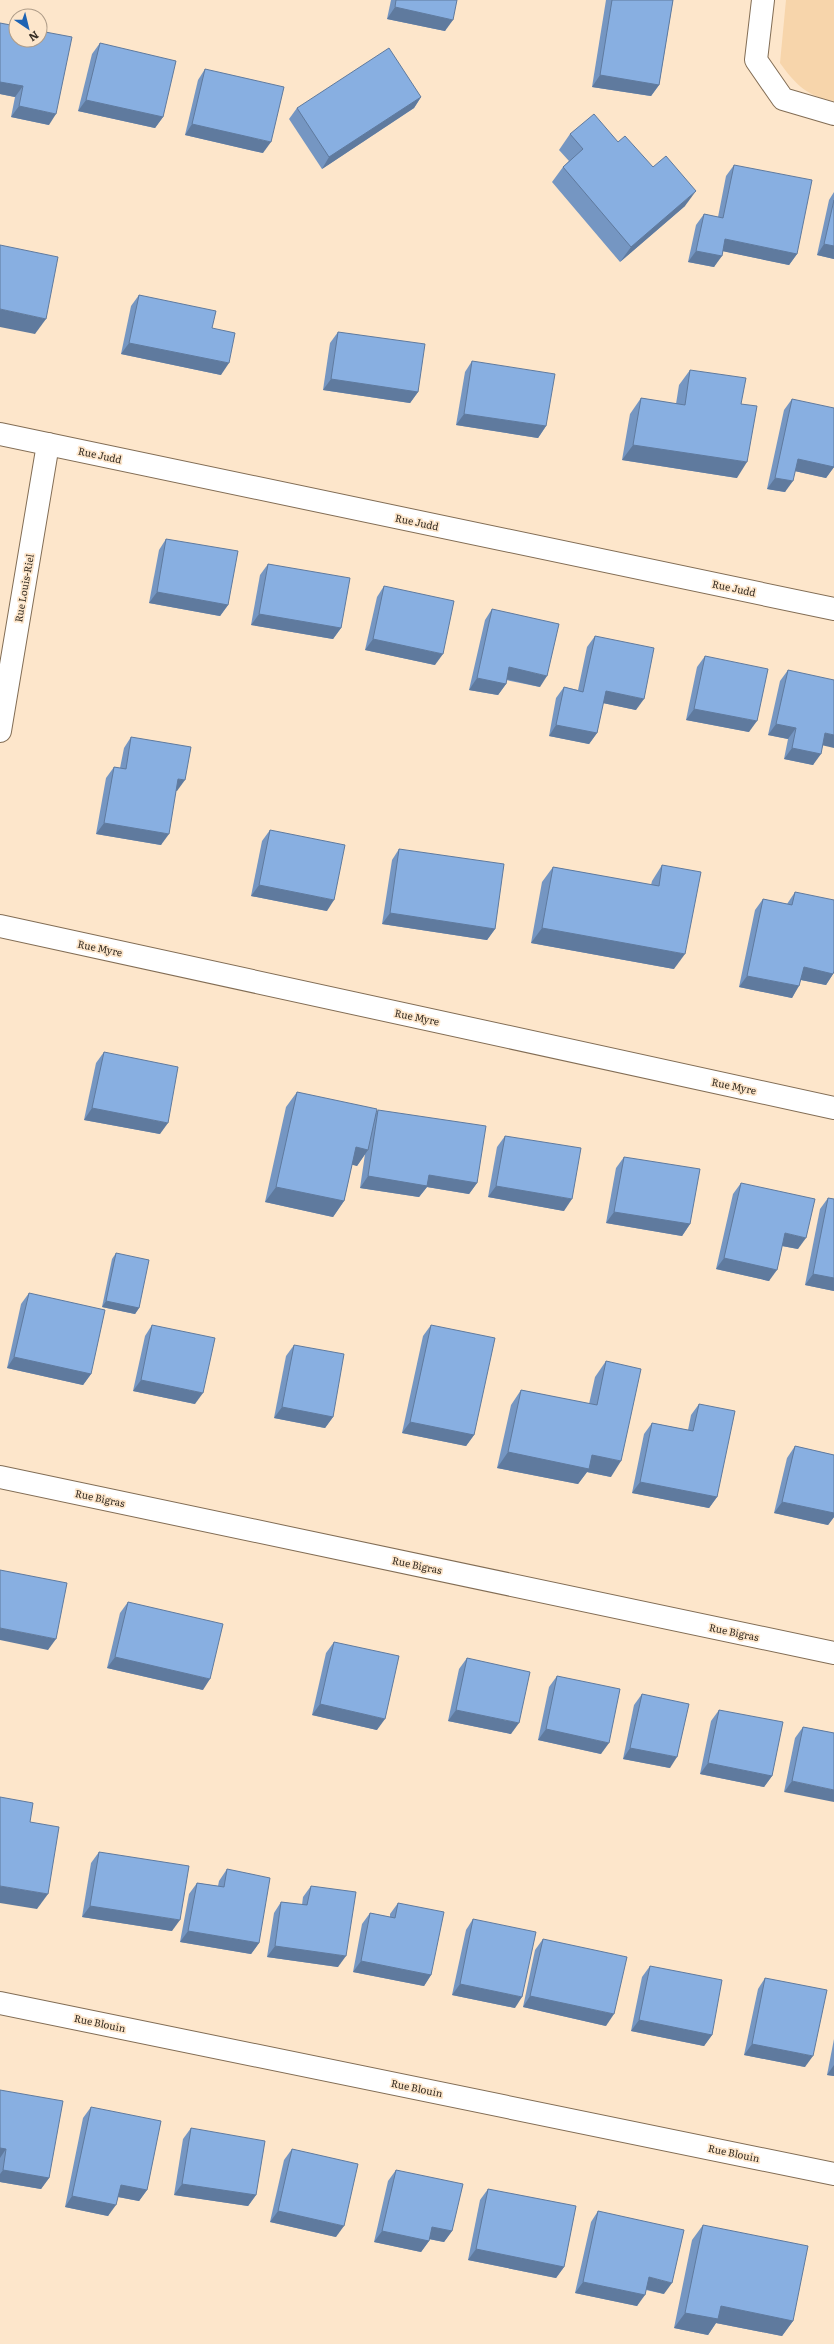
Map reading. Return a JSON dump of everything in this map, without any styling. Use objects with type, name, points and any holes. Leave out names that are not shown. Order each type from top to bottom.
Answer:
[{"type":"street","points":[[763,0],[756,60],[783,99],[834,114]]},
{"type":"street","name":"Rue Judd","points":[[0,434],[834,609]]},
{"type":"street","name":"Rue Louis-Riel","points":[[0,731],[48,444]]},
{"type":"street","name":"Rue Myre","points":[[0,926],[834,1108]]},
{"type":"street","name":"Rue Bigras","points":[[0,1477],[834,1653]]},
{"type":"street","name":"Rue Blouin","points":[[0,2003],[834,2174]]},
{"type":"shaded area","points":[[786,0],[834,0],[834,101],[809,93],[791,77],[780,63]]},
{"type":"building","points":[[396,0],[457,0],[453,20],[395,7]]},
{"type":"building","points":[[612,0],[673,0],[659,85],[600,75]]},
{"type":"building","points":[[0,23],[8,24],[8,48],[48,48],[48,32],[72,37],[56,114],[19,106],[23,86],[0,82]]},
{"type":"building","points":[[100,43],[176,61],[163,117],[86,100]]},
{"type":"building","points":[[389,48],[421,97],[329,157],[297,108]]},
{"type":"building","points":[[205,69],[284,87],[271,142],[192,124]]},
{"type":"building","points":[[594,114],[618,142],[625,136],[653,167],[666,156],[696,191],[631,247],[563,167],[583,149],[570,134]]},
{"type":"building","points":[[734,165],[812,180],[797,254],[725,239],[722,256],[696,251],[704,214],[723,218]]},
{"type":"building","points":[[834,200],[834,246],[824,244]]},
{"type":"building","points":[[0,245],[58,257],[46,319],[0,309]]},
{"type":"building","points":[[139,295],[216,311],[212,328],[235,333],[229,363],[129,343]]},
{"type":"building","points":[[338,332],[425,344],[418,392],[331,379]]},
{"type":"building","points":[[472,361],[555,374],[546,426],[464,414]]},
{"type":"building","points":[[690,370],[746,378],[741,404],[757,406],[747,462],[633,445],[641,398],[685,405]]},
{"type":"building","points":[[792,399],[834,408],[834,467],[798,459],[793,481],[775,478]]},
{"type":"building","points":[[166,539],[238,551],[228,605],[157,592]]},
{"type":"building","points":[[268,564],[350,578],[341,628],[259,614]]},
{"type":"building","points":[[384,586],[454,601],[443,654],[373,639]]},
{"type":"building","points":[[492,609],[559,624],[547,676],[509,667],[506,684],[477,678]]},
{"type":"building","points":[[595,636],[654,648],[644,699],[606,691],[597,733],[556,725],[564,687],[583,692]]},
{"type":"building","points":[[705,656],[768,669],[757,721],[694,709]]},
{"type":"building","points":[[788,670],[834,680],[834,735],[825,733],[821,754],[792,748],[796,728],[776,724]]},
{"type":"building","points":[[131,737],[191,747],[185,780],[178,779],[169,834],[104,823],[114,767],[126,769]]},
{"type":"building","points":[[270,830],[345,845],[334,900],[259,885]]},
{"type":"building","points":[[399,849],[504,864],[495,929],[390,913]]},
{"type":"building","points":[[662,865],[701,872],[685,954],[542,928],[553,867],[659,886]]},
{"type":"building","points":[[795,892],[834,900],[833,974],[804,967],[799,986],[747,976],[763,899],[792,905]]},
{"type":"building","points":[[104,1052],[178,1067],[168,1123],[92,1108]]},
{"type":"building","points":[[297,1092],[377,1109],[368,1150],[356,1147],[344,1201],[276,1187]]},
{"type":"building","points":[[378,1110],[486,1126],[477,1183],[429,1175],[427,1186],[368,1176]]},
{"type":"building","points":[[505,1136],[581,1148],[572,1199],[496,1186]]},
{"type":"building","points":[[624,1157],[700,1169],[690,1224],[614,1212]]},
{"type":"building","points":[[741,1183],[815,1199],[806,1238],[785,1233],[777,1270],[724,1258]]},
{"type":"building","points":[[828,1198],[834,1199],[834,1278],[813,1274]]},
{"type":"building","points":[[116,1253],[149,1260],[139,1308],[106,1301]]},
{"type":"building","points":[[29,1293],[105,1310],[91,1374],[14,1357]]},
{"type":"building","points":[[152,1325],[215,1338],[203,1393],[141,1380]]},
{"type":"building","points":[[431,1325],[495,1338],[474,1435],[410,1422]]},
{"type":"building","points":[[294,1345],[344,1354],[333,1417],[282,1407]]},
{"type":"building","points":[[606,1361],[641,1369],[621,1461],[592,1455],[589,1469],[508,1452],[521,1390],[597,1405]]},
{"type":"building","points":[[699,1404],[735,1411],[717,1497],[640,1482],[652,1423],[693,1431]]},
{"type":"building","points":[[795,1446],[834,1455],[834,1513],[782,1502]]},
{"type":"building","points":[[0,1570],[67,1583],[56,1639],[0,1628]]},
{"type":"building","points":[[128,1602],[223,1624],[210,1679],[115,1657]]},
{"type":"building","points":[[334,1642],[399,1656],[385,1719],[320,1704]]},
{"type":"building","points":[[467,1658],[530,1672],[519,1723],[456,1710]]},
{"type":"building","points":[[557,1676],[620,1689],[609,1743],[546,1729]]},
{"type":"building","points":[[642,1694],[689,1704],[677,1757],[630,1748]]},
{"type":"building","points":[[719,1710],[783,1722],[772,1776],[708,1763]]},
{"type":"building","points":[[803,1727],[834,1733],[834,1790],[792,1781]]},
{"type":"building","points":[[0,1797],[33,1803],[30,1822],[59,1827],[48,1894],[0,1886]]},
{"type":"building","points":[[99,1852],[189,1866],[180,1920],[90,1906]]},
{"type":"building","points":[[227,1869],[270,1878],[259,1943],[188,1931],[197,1883],[224,1887]]},
{"type":"building","points":[[311,1886],[356,1892],[346,1956],[275,1946],[281,1902],[307,1905]]},
{"type":"building","points":[[398,1903],[444,1912],[431,1975],[361,1961],[370,1913],[395,1918]]},
{"type":"building","points":[[473,1919],[536,1932],[522,1997],[460,1984]]},
{"type":"building","points":[[543,1939],[627,1957],[614,2014],[530,1996]]},
{"type":"building","points":[[650,1966],[722,1980],[712,2035],[639,2020]]},
{"type":"building","points":[[765,1978],[827,1990],[813,2056],[752,2044]]},
{"type":"building","points":[[0,2090],[63,2101],[49,2178],[3,2170],[6,2149],[0,2148]]},
{"type":"building","points":[[91,2107],[161,2121],[147,2190],[121,2185],[116,2205],[72,2196]]},
{"type":"building","points":[[191,2128],[265,2141],[256,2195],[182,2184]]},
{"type":"building","points":[[292,2149],[358,2164],[344,2226],[278,2211]]},
{"type":"building","points":[[396,2170],[463,2184],[452,2231],[432,2227],[429,2241],[382,2231]]},
{"type":"building","points":[[488,2189],[576,2206],[564,2267],[476,2249]]},
{"type":"building","points":[[598,2211],[684,2230],[672,2283],[649,2277],[645,2295],[583,2282]]},
{"type":"building","points":[[703,2225],[808,2246],[793,2321],[721,2306],[718,2319],[685,2313]]}]
